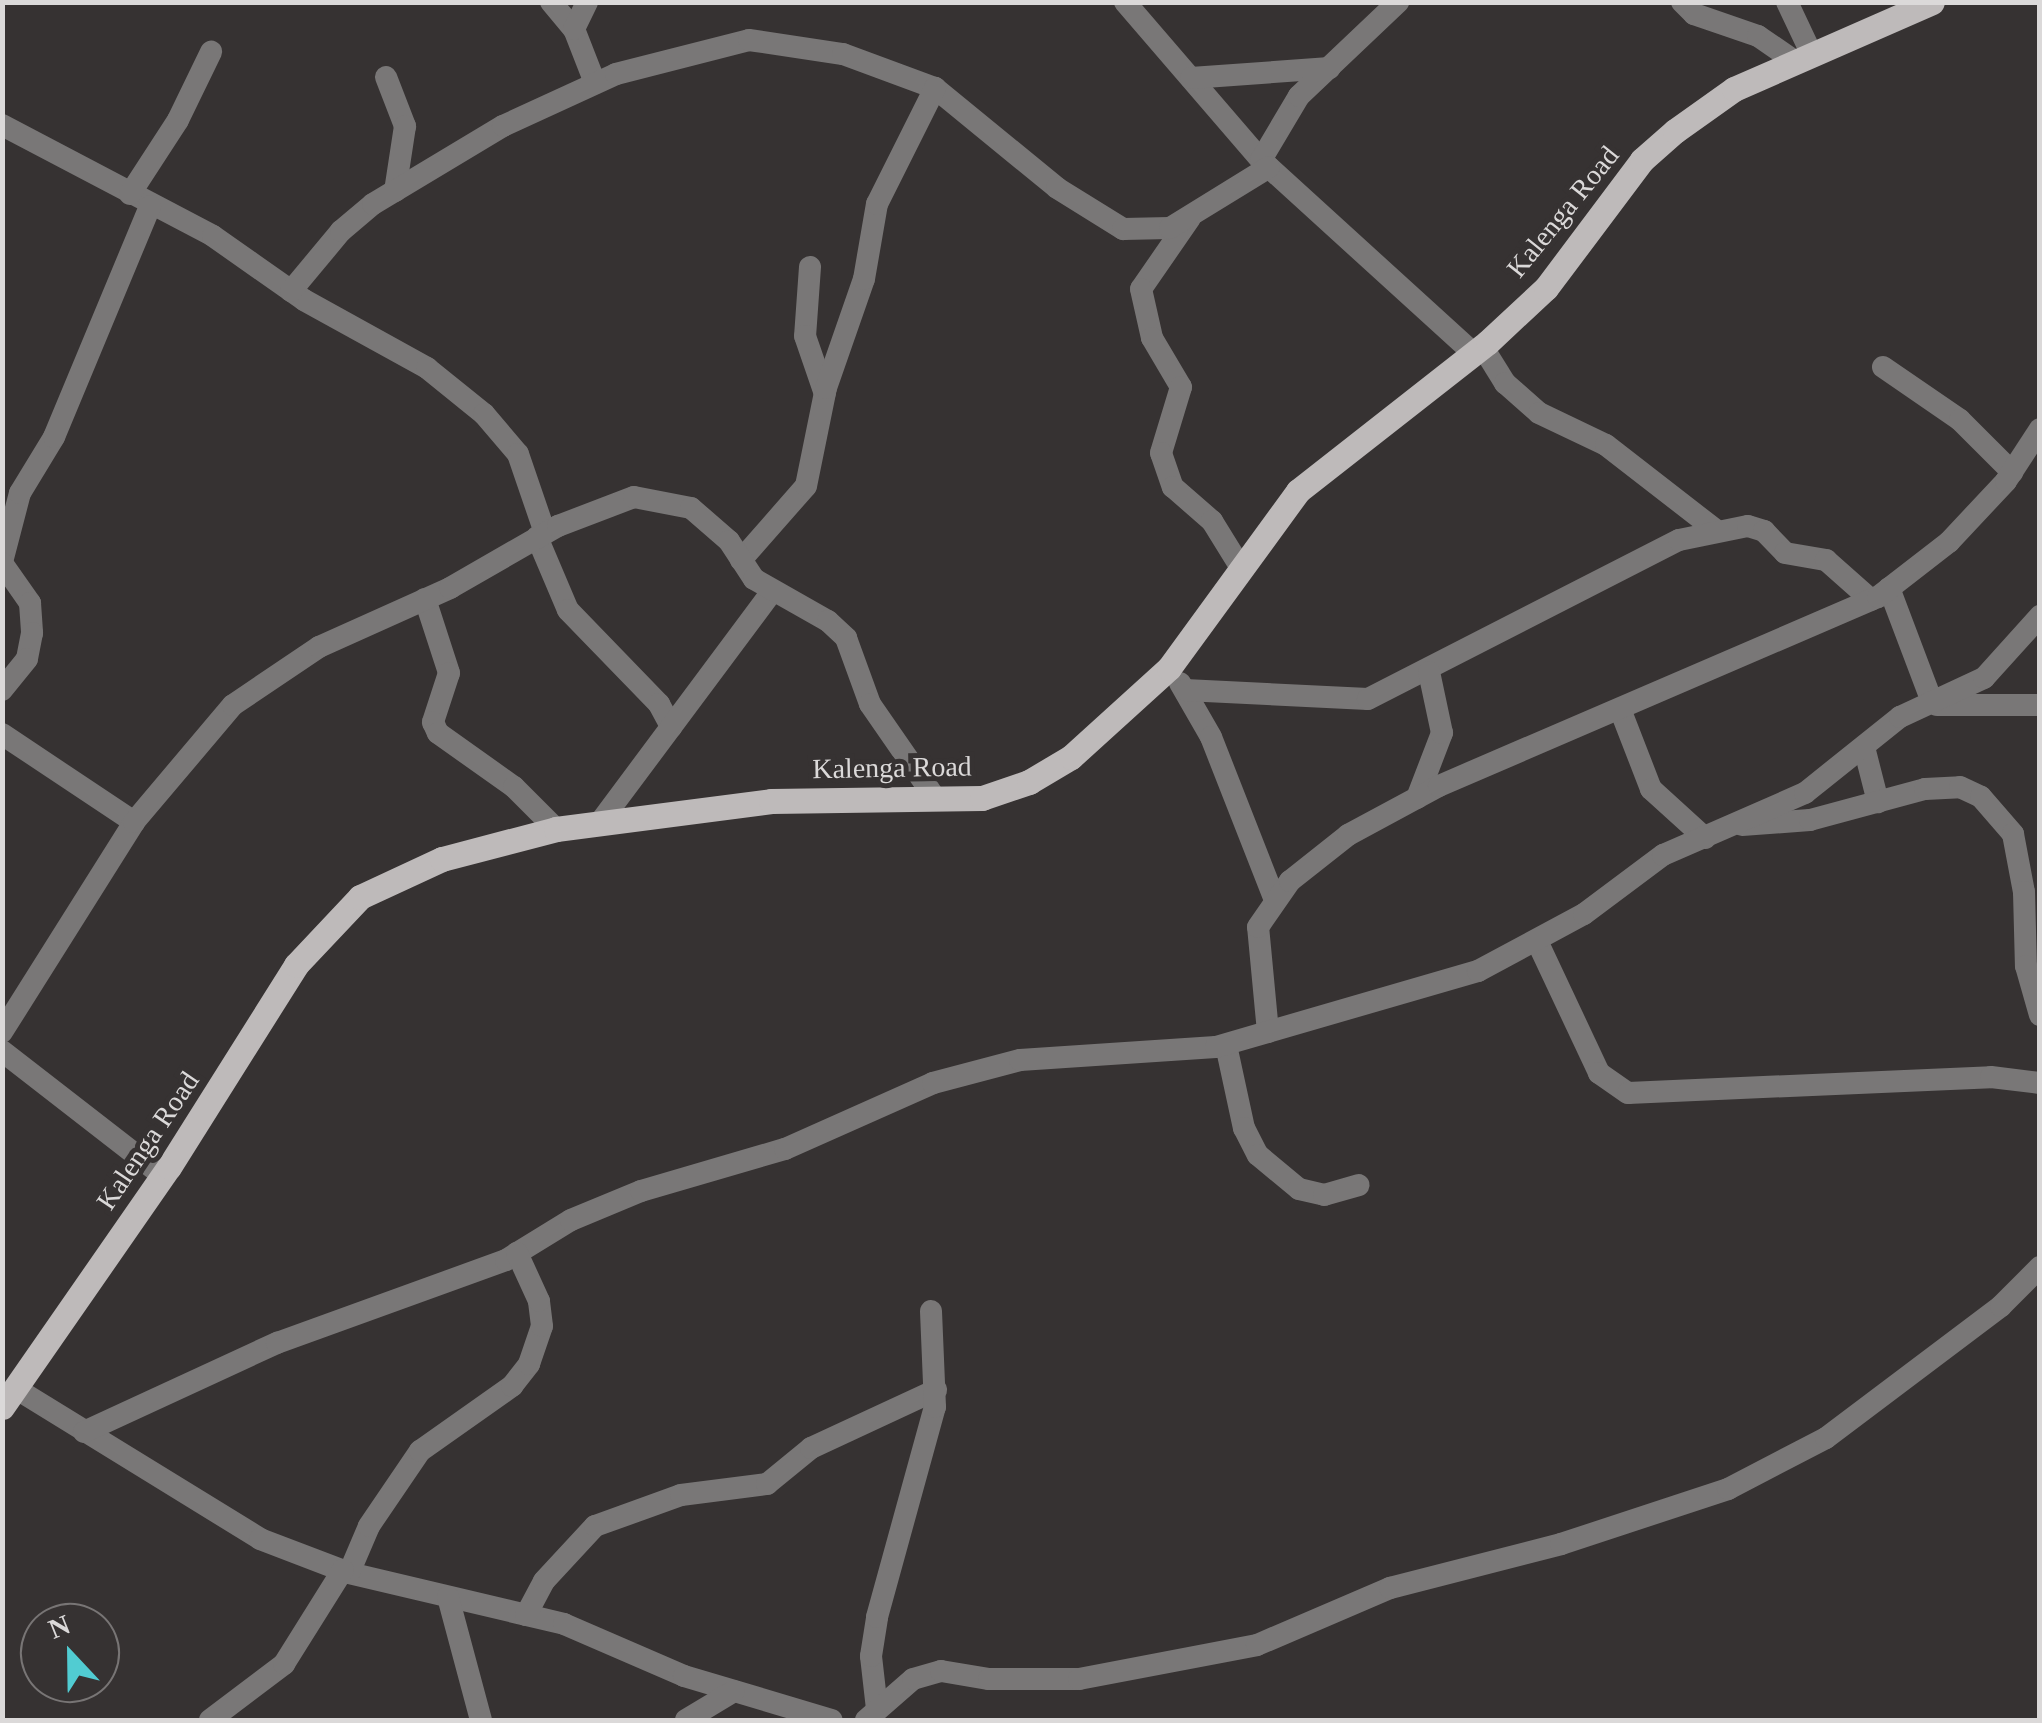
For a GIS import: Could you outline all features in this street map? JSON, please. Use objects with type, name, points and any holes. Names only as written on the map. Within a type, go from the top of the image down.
[{"type":"main road","name":"Kalenga Road","points":[[9,1398],[163,1176],[296,965],[360,897],[442,859],[601,821],[770,801],[982,798],[1028,782],[1071,756],[1169,668],[1298,491],[1478,350],[1546,288],[1642,160],[1675,130],[1734,90],[1932,2]]},
{"type":"street","points":[[551,2],[574,29],[595,83]]},
{"type":"street","points":[[574,29],[586,2]]},
{"type":"street","points":[[1126,2],[1265,163],[1478,350],[1531,406],[1606,445],[1717,530]]},
{"type":"street","points":[[1241,568],[1212,521],[1173,487],[1160,453],[1180,387],[1152,338],[1141,289],[1190,218],[1265,163],[1284,117],[1398,2]]},
{"type":"street","points":[[1682,2],[1694,14],[1758,36],[1804,58]]},
{"type":"street","points":[[1787,2],[1804,58]]},
{"type":"street","points":[[292,291],[340,231],[395,191],[503,126],[595,83],[749,40],[843,54],[935,88],[1096,217],[1141,233],[1190,218]]},
{"type":"street","points":[[2,690],[27,658],[32,633],[30,603],[2,563],[20,493],[54,437],[140,200],[211,52]]},
{"type":"street","points":[[1191,78],[1330,68]]},
{"type":"street","points":[[386,78],[405,126],[395,191]]},
{"type":"street","points":[[741,560],[806,486],[825,394],[864,279],[886,175],[935,88]]},
{"type":"street","points":[[2,125],[213,236],[292,291],[426,368],[484,414],[518,454],[568,610],[659,704],[671,727]]},
{"type":"street","points":[[810,267],[805,336],[825,394]]},
{"type":"street","points":[[1883,367],[1960,420],[2012,472]]},
{"type":"street","points":[[1268,1032],[1258,928],[1274,898],[1348,835],[1417,798],[1880,594],[1948,542],[2012,472],[2040,429]]},
{"type":"street","points":[[2,1032],[134,822],[197,741],[273,672],[426,599],[541,535],[634,496],[666,500],[709,520],[772,592],[828,621],[846,638],[870,704],[935,798]]},
{"type":"street","points":[[1184,690],[1368,699],[1429,672],[1650,554],[1717,530],[1759,528],[1785,553],[1826,560],[1880,594],[1928,701]]},
{"type":"street","points":[[601,821],[772,592]]},
{"type":"street","points":[[426,599],[449,673],[433,722],[438,733],[514,787],[556,829]]},
{"type":"street","points":[[84,1432],[277,1344],[517,1253],[588,1212],[785,1149],[933,1083],[1020,1060],[1226,1044],[1478,972],[1584,914],[1634,872],[1805,793],[1928,701],[1984,678],[2040,616]]},
{"type":"street","points":[[1169,668],[1211,738],[1274,898]]},
{"type":"street","points":[[1417,798],[1442,733],[1429,672]]},
{"type":"street","points":[[1928,701],[2040,705]]},
{"type":"street","points":[[1620,710],[1651,788],[1705,838]]},
{"type":"street","points":[[2,734],[134,822]]},
{"type":"street","points":[[1864,746],[1878,802]]},
{"type":"street","points":[[1739,824],[1771,828],[1960,787],[1981,797],[2013,834],[2024,892],[2026,966],[2040,1015]]},
{"type":"street","points":[[1537,941],[1599,1072],[1628,1093],[1991,1077],[2040,1083]]},
{"type":"street","points":[[1226,1044],[1244,1128],[1258,1154],[1299,1189],[1324,1195],[1359,1185]]},
{"type":"street","points":[[2,1051],[163,1176]]},
{"type":"street","points":[[210,1720],[284,1664],[420,1451],[512,1386],[530,1364],[542,1326],[539,1301],[517,1253]]},
{"type":"street","points":[[872,1715],[913,1679],[941,1671],[989,1679],[1079,1679],[1257,1646],[1390,1588],[1561,1544],[1728,1489],[1826,1438],[2001,1306],[2040,1267]]},
{"type":"street","points":[[872,1715],[870,1656],[877,1616],[936,1390],[931,1311]]},
{"type":"street","points":[[526,1615],[544,1581],[595,1526],[681,1496],[767,1484],[811,1448],[936,1390]]},
{"type":"street","points":[[9,1398],[84,1432],[260,1540],[346,1571],[526,1615],[734,1691],[832,1720]]},
{"type":"street","points":[[448,1597],[480,1720]]},
{"type":"street","points":[[686,1720],[734,1691]]}]
